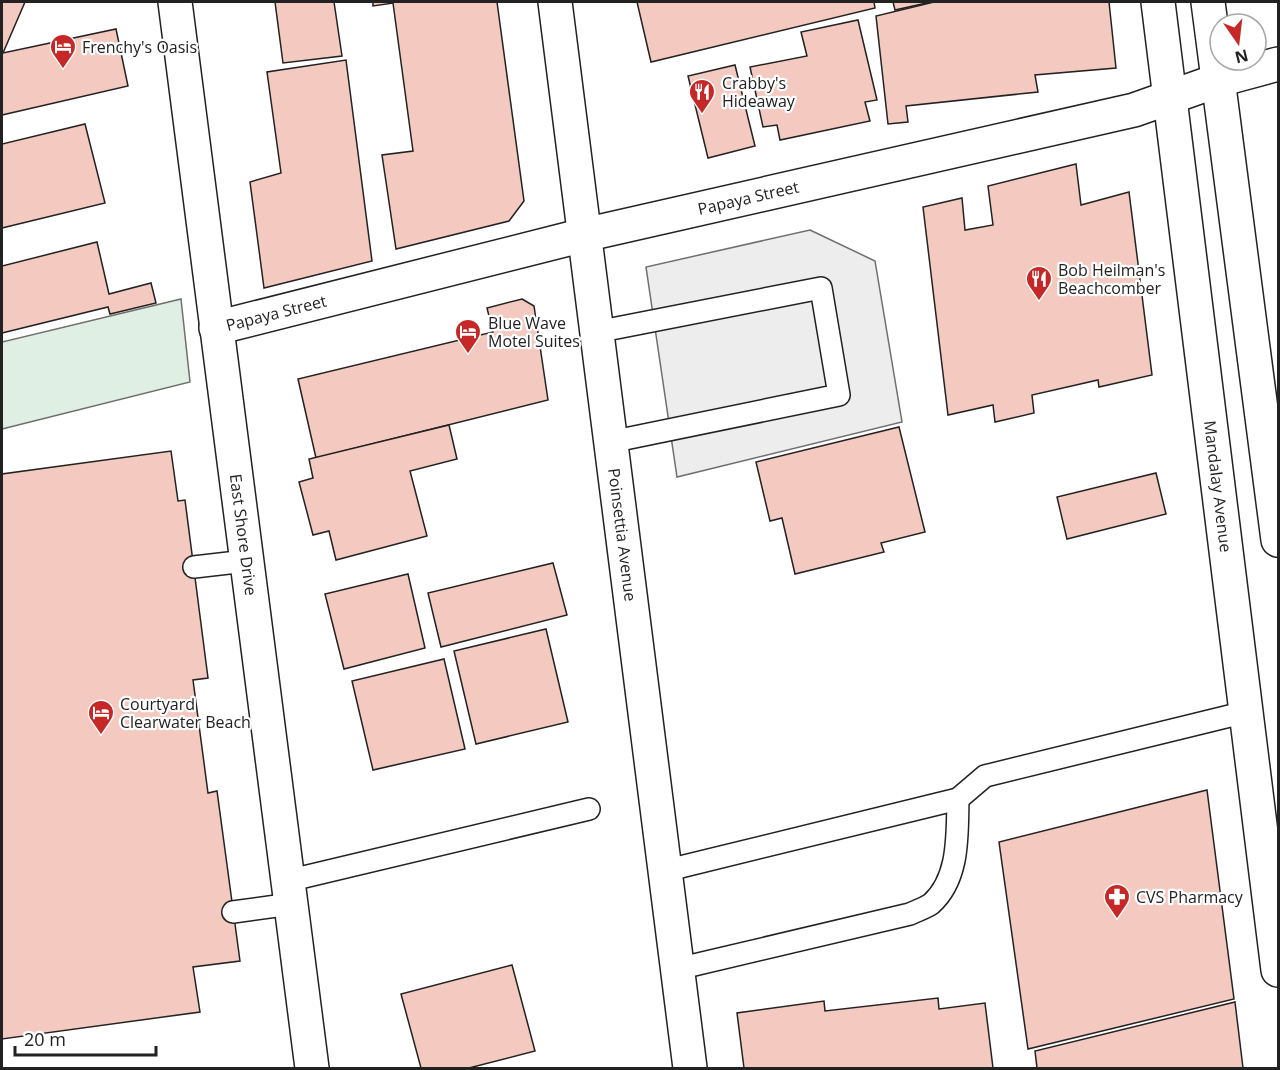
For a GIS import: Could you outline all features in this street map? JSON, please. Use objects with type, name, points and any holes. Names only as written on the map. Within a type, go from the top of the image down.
[{"type":"street","name":"East Shore Drive","points":[[175,2],[312,1068]]},
{"type":"street","name":"Poinsettia Avenue","points":[[555,2],[690,1068]]},
{"type":"street","name":"Mandalay Avenue","points":[[1158,2],[1246,712],[1272,871],[1278,970]]},
{"type":"street","points":[[1208,2],[1278,540]]},
{"type":"street","name":"Papaya Street","points":[[216,328],[584,235],[1134,110],[1219,80],[1278,64]]},
{"type":"lane","points":[[596,332],[821,288],[839,395],[610,442]]},
{"type":"lane","points":[[194,567],[246,561]]},
{"type":"lane","points":[[664,872],[958,799],[985,776],[1246,712]]},
{"type":"lane","points":[[677,969],[910,914],[930,904],[947,882],[957,851],[958,799]]},
{"type":"lane","points":[[233,912],[289,893],[589,809]]},
{"type":"green space","points":[[181,299],[190,382],[2,429],[2,342]]},
{"type":"shaded area","points":[[810,230],[875,261],[902,422],[677,477],[646,267]]},
{"type":"building","name":"Frenchy's Oasis","points":[[2,2],[25,2],[3,53],[116,29],[128,86],[2,115]]},
{"type":"building","points":[[275,2],[334,2],[342,56],[283,63]]},
{"type":"building","points":[[373,2],[497,2],[524,201],[509,221],[396,249],[382,155],[413,151],[393,3],[373,6]]},
{"type":"building","points":[[637,2],[874,2],[875,8],[651,62]]},
{"type":"building","points":[[893,2],[931,2],[895,10]]},
{"type":"building","points":[[934,2],[1109,2],[1116,68],[1035,75],[1038,92],[906,106],[908,122],[888,124],[876,16]]},
{"type":"building","points":[[858,20],[877,100],[865,102],[870,121],[780,140],[777,125],[763,127],[750,67],[807,56],[801,32]]},
{"type":"building","points":[[346,60],[372,261],[264,288],[250,182],[281,173],[267,72]]},
{"type":"building","points":[[735,65],[755,146],[708,158],[688,76]]},
{"type":"building","points":[[85,124],[105,203],[2,228],[2,144]]},
{"type":"building","name":"Bob Heilman's Beachcomber","points":[[1076,164],[1081,205],[1129,192],[1152,375],[1099,387],[1098,380],[1032,395],[1034,413],[995,422],[993,405],[948,415],[923,207],[962,198],[965,230],[993,225],[988,186]]},
{"type":"building","points":[[97,242],[109,294],[151,283],[156,303],[110,314],[108,307],[2,333],[2,266]]},
{"type":"building","name":"Blue Wave Motel Suites","points":[[522,299],[534,306],[548,400],[316,458],[298,379],[493,332],[487,308]]},
{"type":"building","points":[[449,425],[457,459],[410,471],[427,536],[336,560],[329,531],[313,535],[299,482],[313,478],[309,459]]},
{"type":"building","points":[[899,427],[925,532],[881,543],[884,552],[795,574],[782,518],[770,521],[756,462]]},
{"type":"building","name":"Courtyard Clearwater Beach","points":[[171,451],[178,501],[185,500],[208,678],[193,680],[208,793],[217,791],[240,961],[193,967],[200,1012],[2,1039],[2,474]]},
{"type":"building","points":[[1156,473],[1166,514],[1067,539],[1057,497]]},
{"type":"building","points":[[553,563],[567,615],[441,647],[428,593]]},
{"type":"building","points":[[408,574],[425,648],[344,669],[325,594]]},
{"type":"building","points":[[546,629],[568,722],[476,744],[454,651]]},
{"type":"building","points":[[444,659],[465,749],[373,770],[352,681]]},
{"type":"building","name":"CVS Pharmacy","points":[[1207,790],[1234,999],[1028,1049],[999,842]]},
{"type":"building","points":[[512,965],[535,1051],[469,1068],[421,1068],[401,994]]},
{"type":"building","points":[[938,998],[939,1009],[985,1003],[993,1068],[744,1068],[737,1013],[824,1001],[825,1011]]},
{"type":"building","points":[[1235,1002],[1243,1068],[1037,1068],[1035,1051]]},
{"type":"place","name":"Frenchy's Oasis","points":[[63,70]]},
{"type":"place","name":"Crabby's Hideaway","points":[[702,115]]},
{"type":"place","name":"Bob Heilman's Beachcomber","points":[[1039,302]]},
{"type":"place","name":"Blue Wave Motel Suites","points":[[468,355]]},
{"type":"place","name":"Courtyard Clearwater Beach","points":[[101,736]]},
{"type":"place","name":"CVS Pharmacy","points":[[1117,920]]}]
